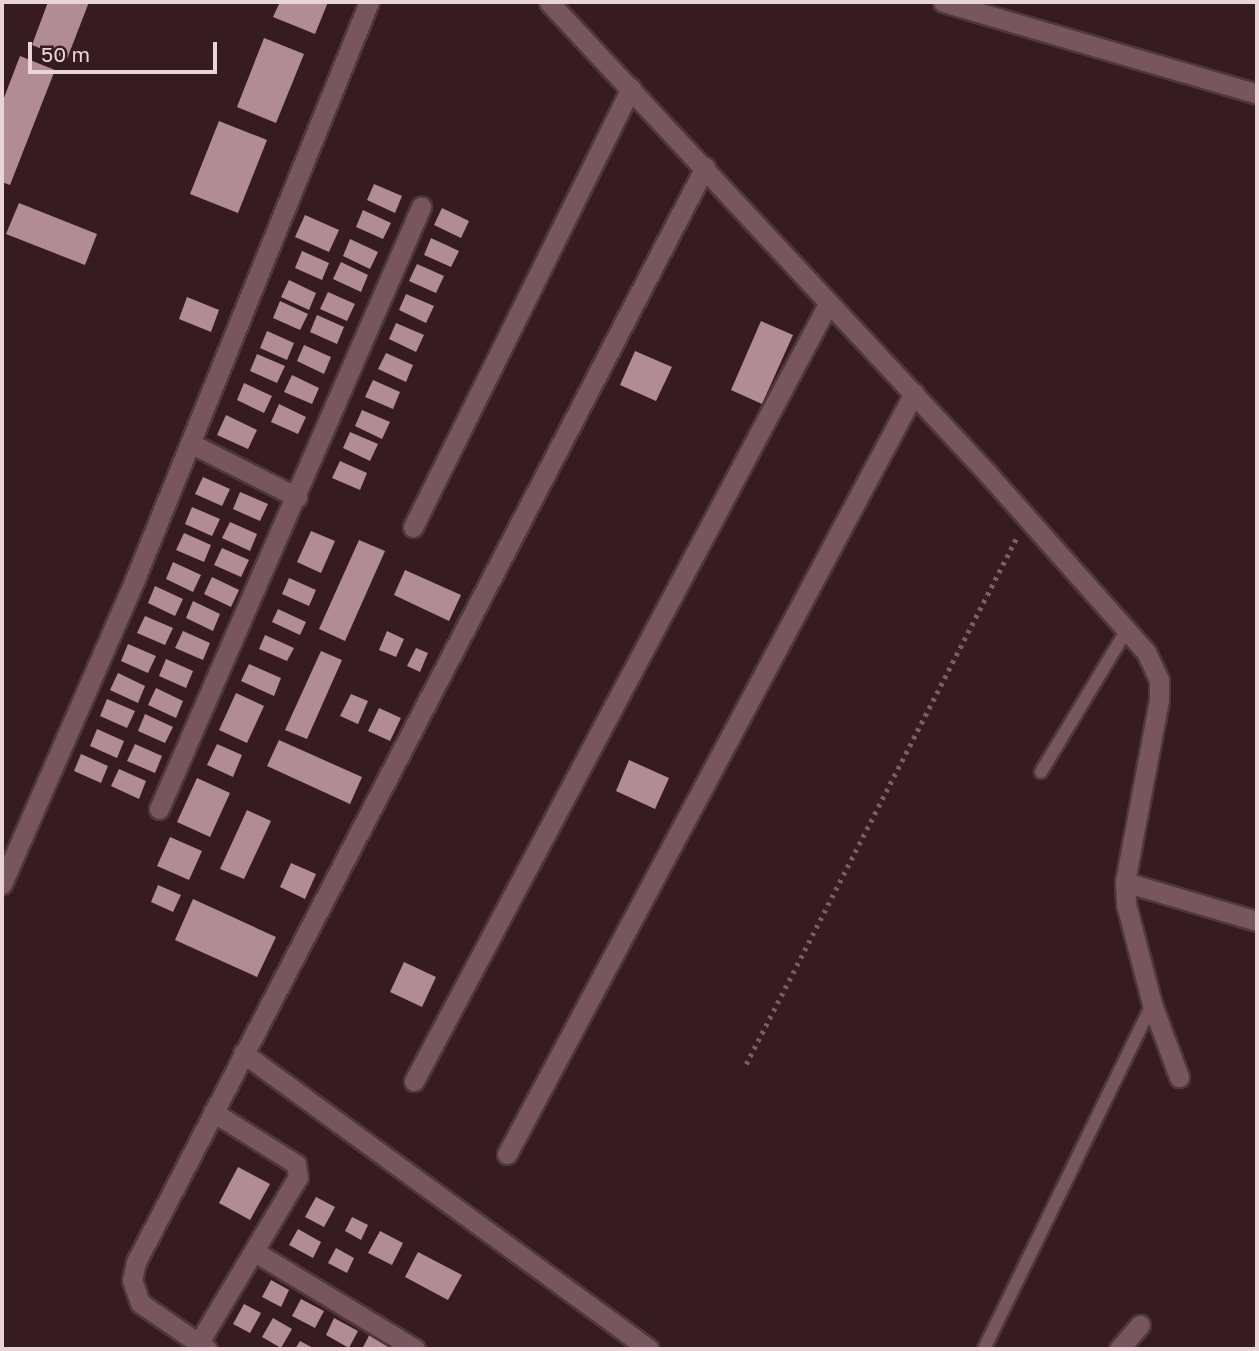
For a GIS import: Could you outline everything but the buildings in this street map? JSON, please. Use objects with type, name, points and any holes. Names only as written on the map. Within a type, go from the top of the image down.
[{"type":"street","points":[[2,884],[190,443],[369,2]]},
{"type":"street","points":[[549,2],[1027,517],[1153,666],[1158,700],[1125,882],[1130,928],[1152,1004],[1179,1077]]},
{"type":"street","points":[[943,2],[1257,94]]},
{"type":"street","points":[[413,527],[631,88]]},
{"type":"street","points":[[213,1112],[299,1169],[202,1347],[149,1314],[134,1294],[132,1280],[136,1262],[213,1112],[243,1054],[705,167]]},
{"type":"street","points":[[159,808],[297,497],[421,207]]},
{"type":"street","points":[[414,1081],[828,303]]},
{"type":"street","points":[[507,1154],[914,393]]},
{"type":"street","points":[[190,443],[297,497]]},
{"type":"street","points":[[1125,882],[1257,921]]},
{"type":"street","points":[[243,1054],[649,1349]]},
{"type":"street","points":[[255,1252],[415,1349]]},
{"type":"street","points":[[1119,1349],[1140,1325]]},
{"type":"lane","points":[[1041,772],[1126,631]]},
{"type":"lane","points":[[984,1349],[1152,1004]]},
{"type":"path","points":[[746,1065],[1027,517]]}]
